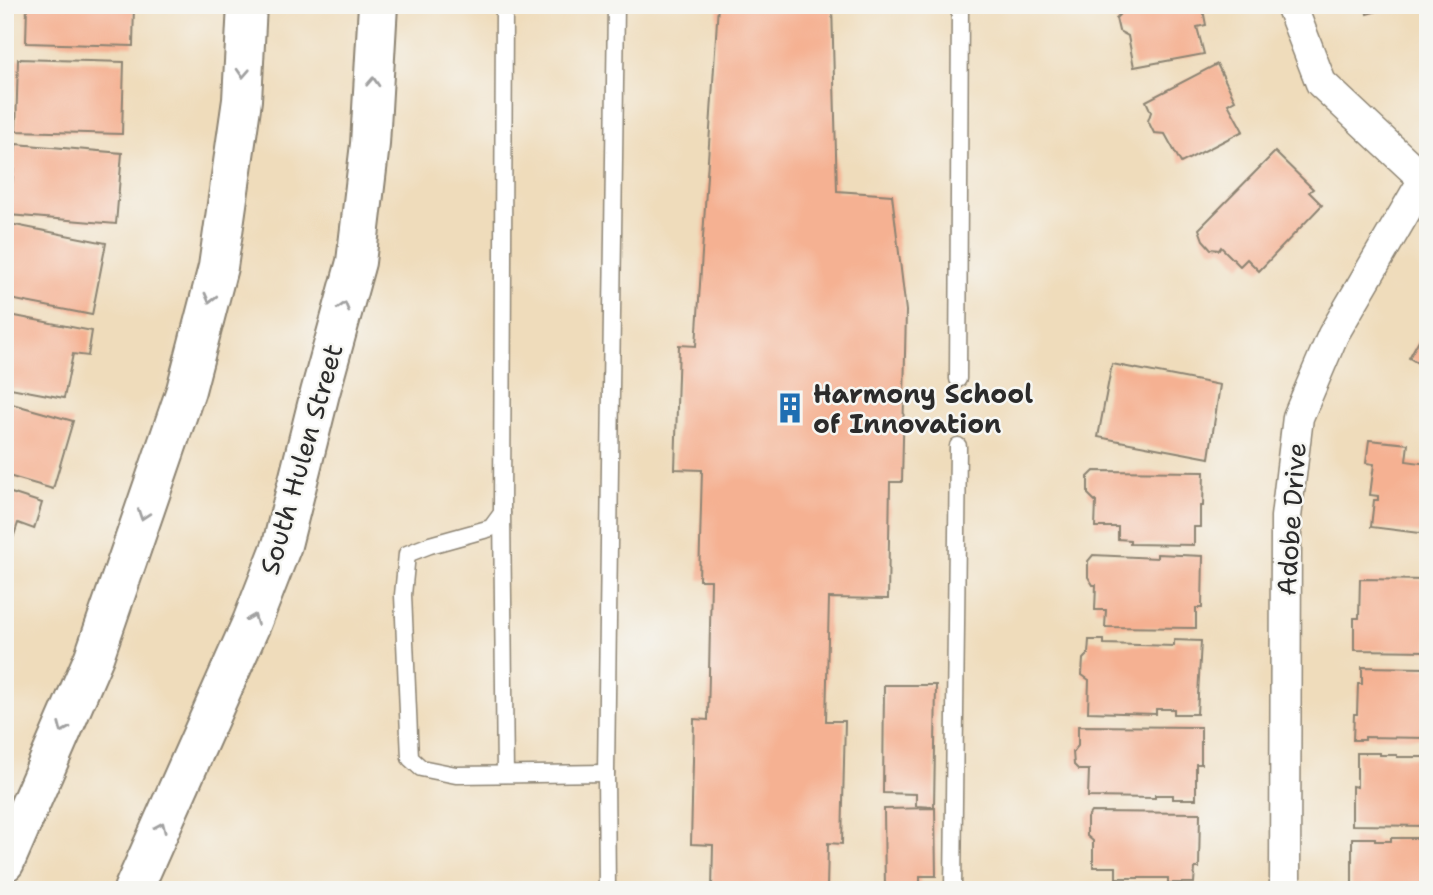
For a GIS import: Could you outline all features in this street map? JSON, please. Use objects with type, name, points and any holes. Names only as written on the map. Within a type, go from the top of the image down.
[{"type":"main road","points":[[5,862],[94,657],[186,390],[218,267],[242,100],[247,5]]},
{"type":"main road","name":"South Hulen Street","points":[[134,890],[252,622],[282,545],[356,262],[370,144],[378,5]]},
{"type":"street","points":[[1290,5],[1321,83],[1425,182]]},
{"type":"street","name":"Adobe Drive","points":[[1285,890],[1286,517],[1298,417],[1333,335],[1425,182]]},
{"type":"lane","points":[[504,5],[502,513],[505,774]]},
{"type":"lane","points":[[607,890],[606,773],[616,5]]},
{"type":"lane","points":[[958,379],[960,5]]},
{"type":"lane","points":[[954,890],[958,446]]},
{"type":"lane","points":[[502,513],[491,528],[407,554],[403,594],[410,758],[421,768],[444,773],[606,773]]},
{"type":"building","points":[[27,5],[134,5],[133,46],[26,43]]},
{"type":"building","name":"Harmony School of Innovation","points":[[718,5],[832,5],[837,191],[892,195],[906,311],[902,482],[890,482],[888,599],[829,598],[826,721],[845,721],[842,844],[828,843],[827,890],[712,890],[713,845],[691,844],[694,719],[708,720],[711,580],[699,580],[702,470],[675,469],[679,345],[696,346]]},
{"type":"building","points":[[1123,5],[1202,5],[1206,25],[1197,27],[1204,54],[1134,67],[1128,36],[1119,31],[1116,18],[1124,10]]},
{"type":"building","points":[[1365,5],[1395,5],[1395,6],[1367,14]]},
{"type":"building","points":[[18,59],[124,62],[122,134],[16,131]]},
{"type":"building","points":[[1217,64],[1235,100],[1228,104],[1243,131],[1181,163],[1165,134],[1154,133],[1148,121],[1151,112],[1146,101]]},
{"type":"building","points":[[16,144],[122,153],[116,224],[9,215]]},
{"type":"building","points":[[1275,152],[1313,189],[1309,192],[1322,205],[1259,271],[1247,259],[1240,266],[1221,247],[1219,250],[1211,249],[1203,240],[1199,229]]},
{"type":"building","points":[[5,223],[106,243],[92,315],[5,298]]},
{"type":"building","points":[[5,314],[92,331],[88,356],[73,354],[64,398],[5,387]]},
{"type":"building","points":[[1428,324],[1428,369],[1409,358]]},
{"type":"building","points":[[1112,364],[1220,385],[1209,458],[1098,437]]},
{"type":"building","points":[[5,402],[73,421],[53,489],[5,475]]},
{"type":"building","points":[[1369,440],[1408,444],[1406,461],[1428,464],[1428,534],[1371,527],[1374,500],[1378,500],[1378,496],[1370,495],[1374,464],[1366,463]]},
{"type":"building","points":[[1094,471],[1204,472],[1203,506],[1200,506],[1200,527],[1194,527],[1194,545],[1130,544],[1130,540],[1118,539],[1118,527],[1095,527],[1096,502],[1088,494],[1088,477]]},
{"type":"building","points":[[5,491],[42,503],[34,529],[18,523],[6,560]]},
{"type":"building","points":[[1157,554],[1203,556],[1202,608],[1196,608],[1196,628],[1105,627],[1106,610],[1095,610],[1096,585],[1093,585],[1088,577],[1088,561],[1093,555],[1157,558]]},
{"type":"building","points":[[1360,579],[1428,580],[1428,651],[1354,650],[1354,618],[1359,618]]},
{"type":"building","points":[[1089,640],[1104,640],[1104,644],[1174,646],[1174,640],[1201,641],[1197,714],[1174,714],[1174,709],[1156,709],[1156,714],[1088,712],[1089,680],[1082,675],[1083,659],[1088,654]]},
{"type":"building","points":[[1362,667],[1428,668],[1428,738],[1365,737],[1365,740],[1353,740],[1354,714],[1357,714],[1358,684],[1362,684]]},
{"type":"building","points":[[884,685],[936,685],[934,807],[916,806],[916,794],[883,793]]},
{"type":"building","points":[[1078,726],[1201,727],[1201,764],[1196,764],[1196,799],[1173,799],[1173,795],[1155,795],[1155,798],[1088,797],[1089,770],[1079,770],[1074,765],[1073,752],[1078,746]]},
{"type":"building","points":[[1357,753],[1428,757],[1428,826],[1352,825],[1352,786],[1357,787]]},
{"type":"building","points":[[935,808],[936,876],[920,876],[920,890],[885,890],[884,809]]},
{"type":"building","points":[[1091,812],[1200,813],[1199,868],[1195,868],[1194,883],[1168,883],[1168,878],[1116,878],[1116,867],[1093,867],[1093,841],[1087,836],[1087,818]]},
{"type":"building","points":[[1352,838],[1391,841],[1391,838],[1418,838],[1418,843],[1428,843],[1428,890],[1352,890]]},
{"type":"place","name":"Harmony School of Innovation","points":[[790,408]]}]
